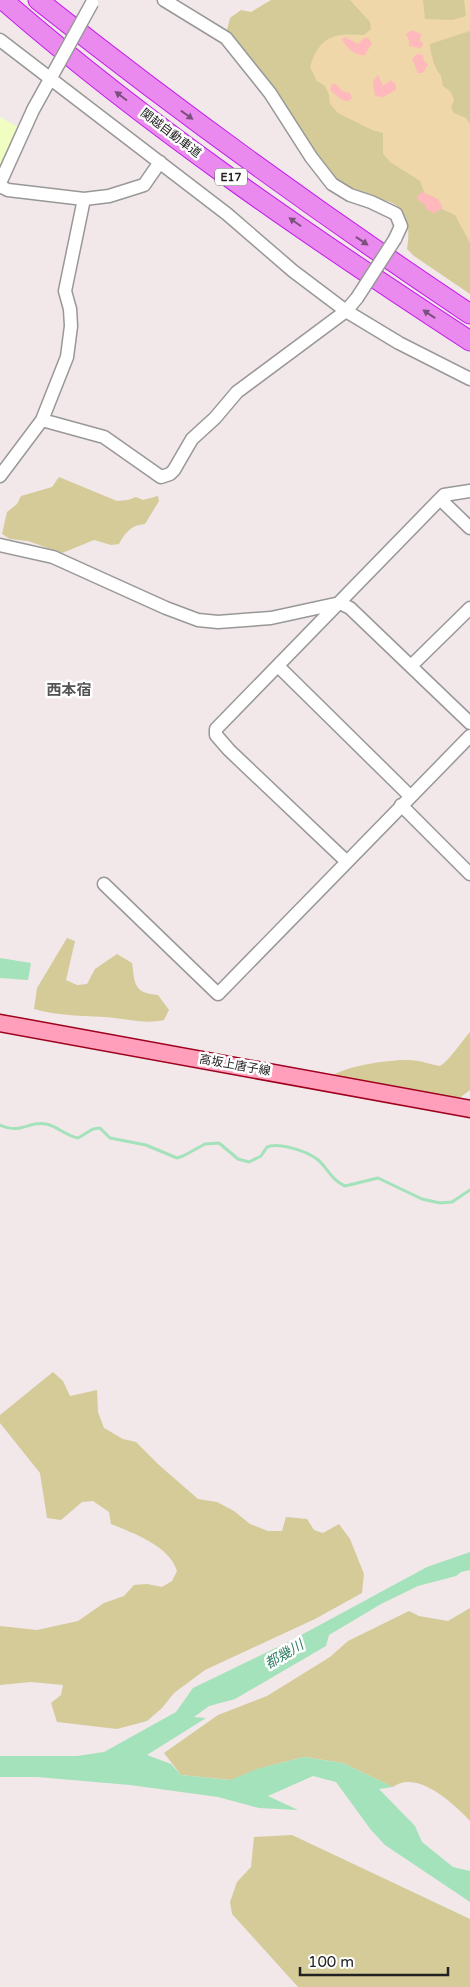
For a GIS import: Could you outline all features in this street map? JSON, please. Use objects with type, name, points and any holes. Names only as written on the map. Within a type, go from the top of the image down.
[{"type":"highway","name":"関越自動車道","points":[[2,0],[98,78],[201,156],[339,253],[470,341]]},
{"type":"highway","name":"関越自動車道","points":[[38,0],[142,82],[264,172],[470,314]]},
{"type":"main road","name":"高坂上唐子線","points":[[0,1023],[470,1109]]},
{"type":"street","points":[[42,420],[104,437],[161,477],[165,477],[174,470],[192,439],[215,418],[236,392],[346,312],[395,239],[401,226],[396,214],[372,202],[350,195],[332,184],[311,157],[270,93],[226,38],[164,0]]},
{"type":"street","points":[[93,2],[33,110],[0,185],[8,190],[84,199],[109,196],[144,185],[160,162]]},
{"type":"street","points":[[0,40],[160,162],[346,312],[399,343],[470,379]]},
{"type":"street","points":[[0,476],[42,420],[67,357],[71,326],[70,310],[65,291],[84,199]]},
{"type":"street","points":[[346,861],[216,735],[216,729],[444,495],[470,490]]},
{"type":"street","points":[[440,499],[470,528]]},
{"type":"street","points":[[0,545],[53,557],[166,608],[198,620],[218,622],[271,618],[340,603],[350,608],[470,723]]},
{"type":"street","points":[[410,666],[470,608]]},
{"type":"street","points":[[278,666],[405,801],[470,874]]},
{"type":"street","points":[[104,884],[218,994],[291,922],[346,861],[470,736]]},
{"type":"shaded area","points":[[271,0],[350,0],[370,22],[371,29],[364,35],[336,36],[324,42],[318,48],[310,67],[317,81],[325,86],[330,104],[338,113],[372,130],[383,133],[383,154],[390,162],[420,181],[426,197],[435,206],[455,215],[470,243],[470,294],[414,256],[407,249],[407,220],[395,204],[369,197],[331,176],[234,41],[227,30],[230,18],[241,10],[251,12]]},
{"type":"shaded area","points":[[279,0],[470,0],[470,261],[331,133]]},
{"type":"shaded area","points":[[423,0],[464,0],[466,16],[452,20],[425,19]]},
{"type":"shaded area","points":[[470,31],[470,124],[466,118],[454,113],[451,108],[454,99],[450,91],[443,86],[441,75],[433,61],[430,44]]},
{"type":"shaded area","points":[[0,117],[18,127],[0,167]]},
{"type":"shaded area","points":[[59,477],[117,501],[136,497],[143,500],[158,496],[159,501],[145,524],[129,530],[119,544],[111,545],[94,540],[62,553],[28,541],[10,539],[2,534],[7,512],[17,504],[21,496],[52,487]]},
{"type":"shaded area","points":[[67,938],[75,941],[66,980],[77,985],[87,984],[95,969],[117,954],[132,963],[137,986],[144,992],[158,995],[169,1010],[164,1020],[151,1022],[64,1015],[34,1009],[37,988]]},
{"type":"shaded area","points":[[470,1032],[470,1090],[458,1099],[333,1076],[338,1072],[357,1066],[402,1060],[420,1061],[440,1066],[452,1055]]},
{"type":"shaded area","points":[[53,1372],[63,1381],[70,1396],[97,1390],[98,1412],[104,1428],[123,1439],[136,1442],[198,1499],[217,1502],[234,1511],[250,1524],[268,1531],[282,1531],[286,1517],[307,1519],[314,1530],[323,1533],[339,1524],[350,1539],[364,1574],[362,1593],[315,1619],[205,1670],[174,1693],[162,1708],[147,1721],[117,1729],[57,1722],[51,1703],[61,1695],[63,1685],[31,1682],[0,1685],[0,1626],[37,1630],[78,1621],[104,1603],[124,1596],[134,1585],[147,1584],[162,1587],[172,1581],[177,1571],[167,1554],[140,1536],[111,1524],[109,1512],[93,1501],[82,1502],[61,1520],[47,1518],[40,1473],[0,1423],[0,1415]]},
{"type":"shaded area","points":[[470,1608],[470,1821],[445,1798],[423,1785],[412,1782],[402,1783],[393,1787],[343,1763],[304,1757],[265,1767],[231,1780],[181,1775],[164,1753],[218,1715],[267,1696],[330,1657],[348,1641],[409,1611],[419,1616],[448,1621]]},
{"type":"shaded area","points":[[292,1835],[470,1919],[470,1987],[298,1987],[232,1914],[230,1902],[237,1882],[251,1867],[254,1837]]},
{"type":"sand","points":[[412,30],[421,34],[420,40],[423,44],[421,48],[409,46],[406,34]]},
{"type":"sand","points":[[345,37],[358,44],[364,38],[368,38],[372,43],[365,55],[362,55],[352,51],[346,45],[342,39]]},
{"type":"sand","points":[[417,54],[423,55],[424,61],[428,64],[423,73],[418,73],[412,59]]},
{"type":"sand","points":[[378,75],[383,86],[391,80],[396,85],[396,90],[383,97],[375,96],[373,81]]},
{"type":"sand","points":[[332,84],[336,84],[342,91],[350,93],[352,98],[348,101],[342,100],[330,90]]},
{"type":"sand","points":[[423,192],[438,199],[443,208],[434,213],[427,210],[425,205],[417,199],[418,195]]},
{"type":"water","points":[[0,958],[31,963],[28,980],[0,978]]},
{"type":"water","name":"都幾川","points":[[470,1552],[470,1570],[461,1572],[456,1576],[418,1586],[381,1604],[329,1635],[326,1646],[235,1699],[209,1706],[194,1717],[206,1718],[147,1755],[171,1764],[181,1775],[230,1780],[257,1769],[304,1757],[343,1763],[393,1787],[379,1789],[415,1826],[422,1842],[453,1867],[470,1871],[470,1902],[385,1845],[371,1830],[336,1782],[313,1776],[268,1796],[298,1810],[259,1808],[218,1797],[130,1785],[37,1777],[0,1777],[0,1756],[77,1756],[104,1752],[176,1712],[193,1688],[292,1640],[427,1567]]},
{"type":"waterway","points":[[0,1125],[8,1128],[20,1128],[40,1123],[78,1138],[93,1129],[100,1128],[110,1138],[146,1145],[177,1158],[205,1144],[219,1143],[238,1159],[249,1162],[261,1156],[267,1147],[285,1146],[300,1150],[317,1159],[336,1181],[345,1186],[378,1178],[422,1199],[440,1203],[452,1202],[470,1190]]},
{"type":"district","name":"西本宿","points":[[69,690]]}]
